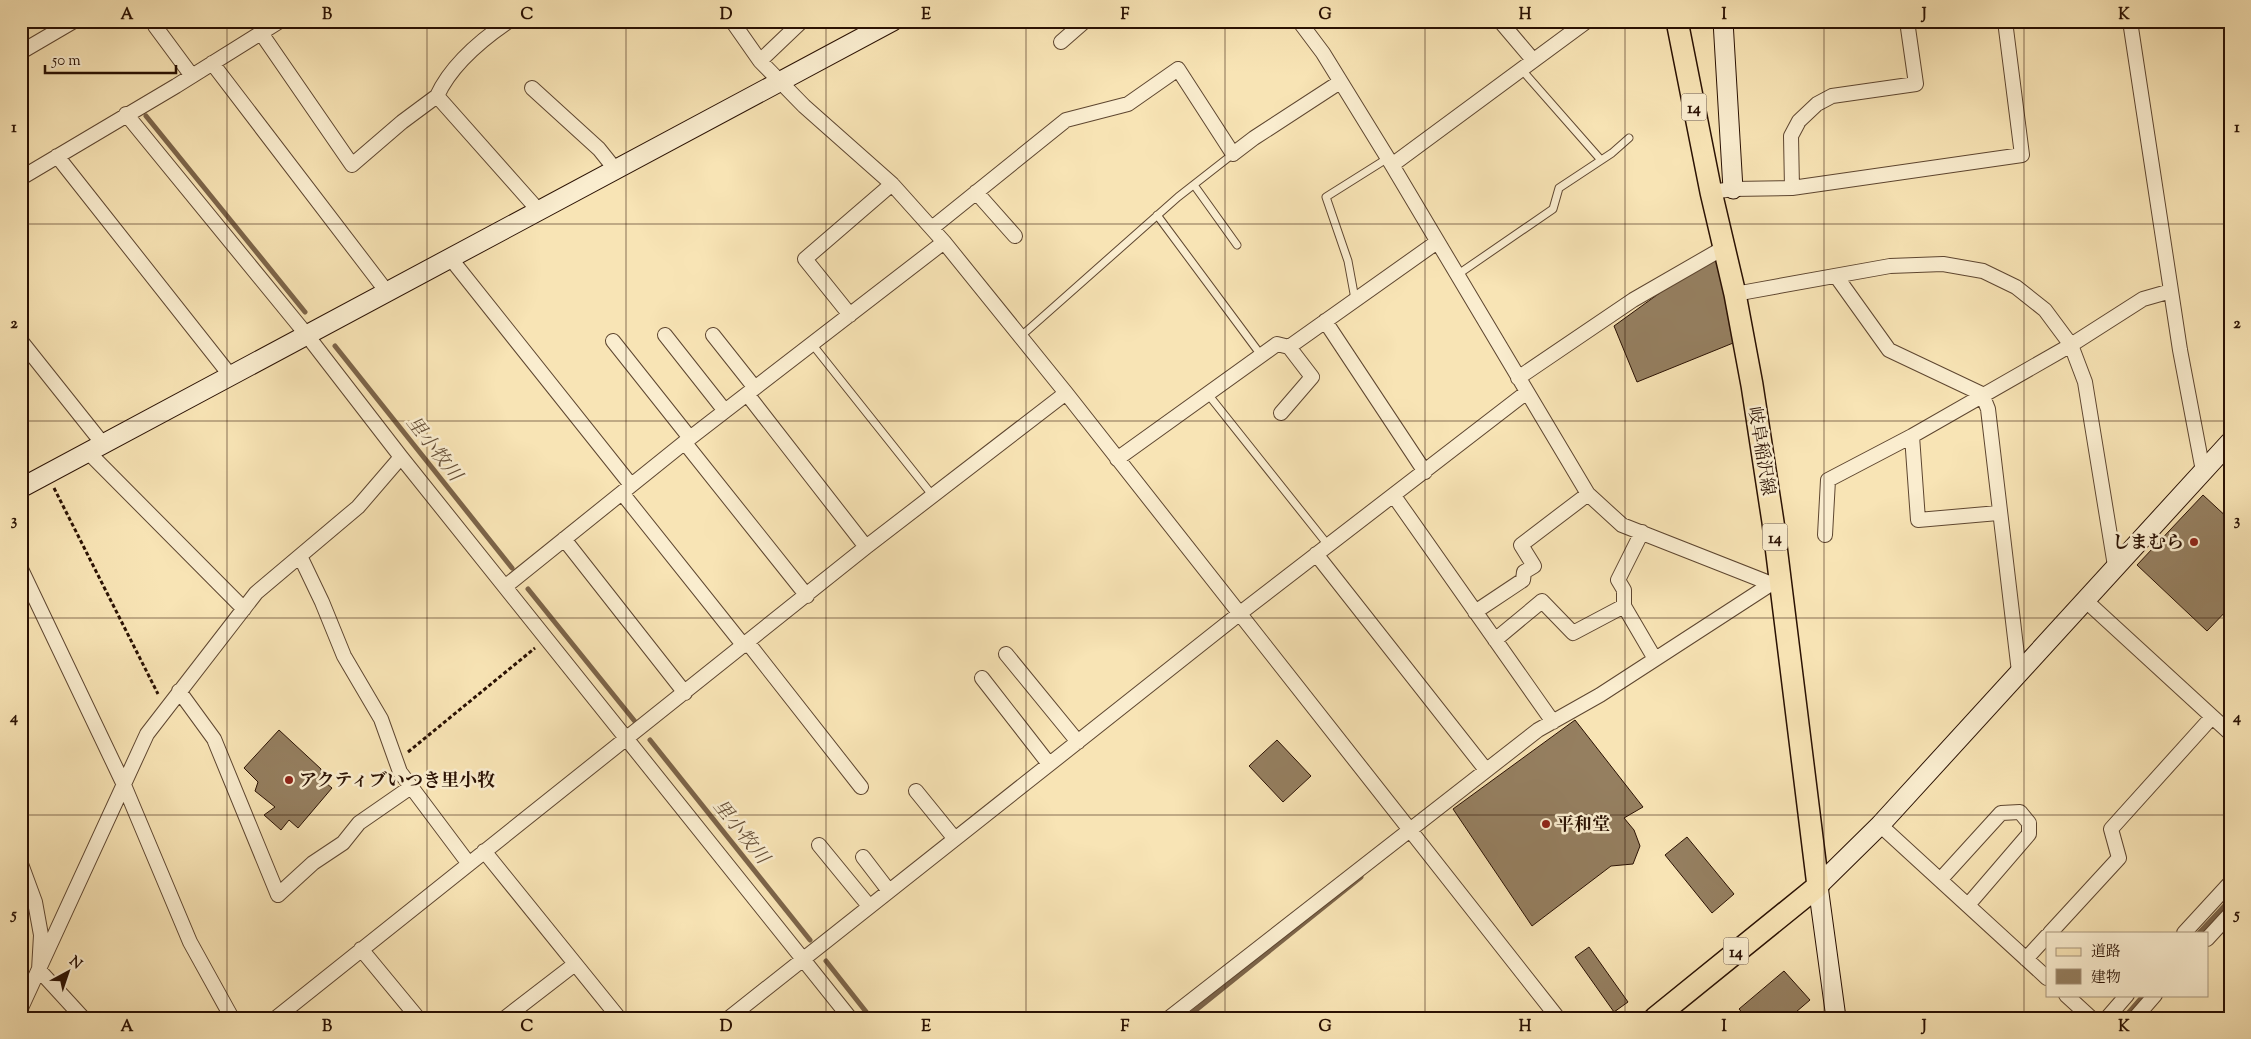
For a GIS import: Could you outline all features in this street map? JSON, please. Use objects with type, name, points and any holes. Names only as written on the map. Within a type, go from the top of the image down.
[{"type":"main road","name":"岐阜稲沢線","points":[[1677,21],[1711,192],[1735,294],[1754,395],[1776,586],[1818,886]]},
{"type":"main road","name":"14","points":[[1655,1018],[1818,886]]},
{"type":"street","points":[[21,52],[74,21]]},
{"type":"street","points":[[22,177],[192,76],[280,21]]},
{"type":"street","points":[[261,33],[352,165],[402,122],[437,96],[445,79],[462,60],[493,32],[509,21]]},
{"type":"street","points":[[732,21],[760,61],[804,106],[892,184],[944,242],[1066,393],[1558,1018]]},
{"type":"street","points":[[760,61],[802,21]]},
{"type":"street","points":[[21,488],[893,21]]},
{"type":"street","points":[[1061,42],[1085,21]]},
{"type":"street","points":[[1299,21],[1323,54],[1390,162],[1588,494],[1622,524],[1776,586]]},
{"type":"street","points":[[1500,21],[1533,60]]},
{"type":"street","points":[[1390,162],[1587,21]]},
{"type":"street","points":[[1723,21],[1733,189]]},
{"type":"street","points":[[1792,188],[1791,136],[1799,121],[1817,104],[1832,96],[1916,84],[1907,21]]},
{"type":"street","points":[[1711,192],[1733,189],[1792,188],[2022,155],[2005,21]]},
{"type":"street","points":[[2130,21],[2171,291],[2203,471]]},
{"type":"street","points":[[156,23],[192,76]]},
{"type":"street","points":[[212,63],[387,292]]},
{"type":"street","points":[[932,228],[1066,120],[1128,104],[1178,69],[1233,154],[1254,138],[1340,82]]},
{"type":"street","points":[[532,88],[599,150],[615,170]]},
{"type":"street","points":[[437,96],[540,211]]},
{"type":"street","points":[[126,114],[306,334],[401,457],[850,1018]]},
{"type":"street","points":[[58,156],[230,375]]},
{"type":"street","points":[[850,315],[805,259],[892,184]]},
{"type":"street","points":[[976,192],[1015,236]]},
{"type":"street","points":[[506,586],[688,440],[944,242]]},
{"type":"street","points":[[1289,347],[1437,242]]},
{"type":"street","points":[[1518,378],[1633,300],[1725,247]]},
{"type":"street","points":[[451,259],[746,645],[862,787]]},
{"type":"street","points":[[1735,294],[1890,266],[1943,264],[1983,271],[2016,287],[2045,310],[2071,345],[2085,382],[2115,566]]},
{"type":"street","points":[[1836,276],[1889,350],[1982,394],[1988,409],[1998,513],[2019,672]]},
{"type":"street","points":[[1825,536],[1828,480],[1912,436],[1982,394],[2071,345],[2144,299],[2171,291]]},
{"type":"street","points":[[1325,321],[1425,472]]},
{"type":"street","points":[[665,335],[725,411]]},
{"type":"street","points":[[712,335],[866,548]]},
{"type":"street","points":[[613,341],[807,596]]},
{"type":"street","points":[[21,342],[95,448],[244,609]]},
{"type":"street","points":[[1117,459],[1277,344],[1289,347],[1312,377],[1281,413]]},
{"type":"street","points":[[729,1018],[1239,614],[1527,392]]},
{"type":"street","points":[[276,1018],[866,548],[1066,393]]},
{"type":"street","points":[[1912,436],[1918,520],[1998,513]]},
{"type":"street","name":"14","points":[[1818,886],[1880,825],[2230,442]]},
{"type":"street","points":[[21,1008],[147,734],[165,708],[256,593],[358,507],[401,457]]},
{"type":"street","points":[[1475,612],[1523,580],[1524,572],[1534,566],[1521,545],[1588,494]]},
{"type":"street","points":[[1394,496],[1553,722]]},
{"type":"street","points":[[1642,532],[1618,580],[1624,590],[1624,606],[1655,659]]},
{"type":"street","points":[[564,538],[685,692]]},
{"type":"street","points":[[1316,554],[1486,770]]},
{"type":"street","points":[[300,556],[322,602],[344,656],[381,719],[400,772],[469,864]]},
{"type":"street","points":[[21,569],[124,786],[190,942],[232,1018]]},
{"type":"street","points":[[1169,1018],[1538,730],[1600,695],[1655,659],[1776,586]]},
{"type":"street","points":[[2085,600],[2230,733]]},
{"type":"street","points":[[1495,640],[1542,601],[1573,633],[1624,606]]},
{"type":"street","points":[[1006,654],[1078,742]]},
{"type":"street","points":[[982,678],[1050,764]]},
{"type":"street","points":[[179,691],[214,739],[278,895],[313,863],[343,843],[359,823],[411,787]]},
{"type":"street","points":[[2051,932],[2119,858],[2111,829],[2212,717]]},
{"type":"street","points":[[916,791],[955,839]]},
{"type":"street","points":[[1940,880],[2001,813],[2020,812],[2029,823],[2029,834],[1968,905]]},
{"type":"street","points":[[1880,825],[2046,977]]},
{"type":"street","points":[[819,845],[869,906]]},
{"type":"street","points":[[484,851],[619,1018]]},
{"type":"street","points":[[863,857],[889,891]]},
{"type":"street","points":[[21,864],[34,902],[41,935],[39,970],[83,1018]]},
{"type":"street","points":[[2185,932],[2230,883]]},
{"type":"street","points":[[1818,886],[1836,1018]]},
{"type":"street","points":[[2208,938],[2230,914]]},
{"type":"street","points":[[2026,959],[2046,937]]},
{"type":"street","points":[[362,950],[418,1018]]},
{"type":"street","points":[[505,1018],[575,964]]},
{"type":"street","points":[[2067,996],[2091,1018]]},
{"type":"street","points":[[2107,1018],[2126,996]]},
{"type":"street","points":[[2135,1018],[2155,996]]},
{"type":"lane","points":[[1521,70],[1601,160]]},
{"type":"lane","points":[[1457,276],[1553,209],[1559,188],[1601,160],[1629,138]]},
{"type":"lane","points":[[1020,337],[1157,215],[1233,154]]},
{"type":"lane","points":[[1355,299],[1348,261],[1326,197],[1390,162]]},
{"type":"lane","points":[[1194,185],[1237,245]]},
{"type":"lane","points":[[1157,215],[1261,355]]},
{"type":"lane","points":[[812,344],[933,496]]},
{"type":"lane","points":[[1207,393],[1328,545]]},
{"type":"path","points":[[47,474],[165,708]]},
{"type":"path","points":[[396,762],[547,638]]},
{"type":"building","points":[[1715,253],[1743,339],[1637,382],[1614,326]]},
{"type":"building","name":"しまむら","points":[[2203,495],[2230,520],[2230,607],[2207,631],[2137,565]]},
{"type":"building","name":"平和堂","points":[[1575,720],[1643,807],[1624,818],[1634,830],[1640,846],[1633,864],[1611,866],[1532,926],[1453,809]]},
{"type":"building","name":"アクティブいつき里小牧","points":[[279,730],[321,769],[321,779],[332,788],[298,828],[289,820],[281,830],[264,815],[275,807],[255,791],[258,782],[244,768]]},
{"type":"building","points":[[1277,740],[1311,776],[1283,802],[1249,766]]},
{"type":"building","points":[[1687,837],[1734,894],[1712,913],[1665,855]]},
{"type":"building","points":[[1589,947],[1628,1002],[1614,1012],[1575,957]]},
{"type":"building","points":[[1784,971],[1810,1000],[1789,1018],[1747,1018],[1739,1009]]},
{"type":"waterway","name":"里小牧川","points":[[146,116],[305,312]]},
{"type":"waterway","name":"里小牧川","points":[[335,346],[512,568]]},
{"type":"waterway","name":"里小牧川","points":[[528,589],[637,724]]},
{"type":"waterway","name":"里小牧川","points":[[650,740],[810,940]]},
{"type":"waterway","points":[[1186,1018],[1361,877]]},
{"type":"waterway","points":[[2200,932],[2230,900]]},
{"type":"waterway","name":"里小牧川","points":[[826,961],[871,1018]]},
{"type":"waterway","points":[[2124,1018],[2143,996]]},
{"type":"place","name":"しまむら","points":[[2194,542]]},
{"type":"place","name":"アクティブいつき里小牧","points":[[289,780]]},
{"type":"place","name":"平和堂","points":[[1546,824]]}]
